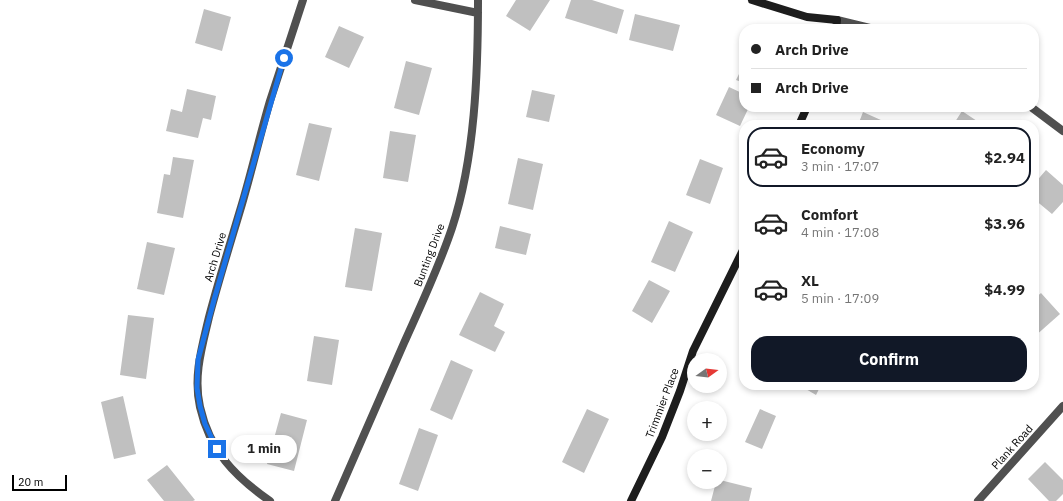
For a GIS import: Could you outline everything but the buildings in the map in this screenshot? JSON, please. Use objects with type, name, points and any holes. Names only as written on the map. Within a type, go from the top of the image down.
[{"type":"street","name":"Arch Drive","points":[[270,501],[247,485],[233,472],[212,441],[200,406],[197,388],[198,360],[270,102],[303,0]]},
{"type":"street","points":[[415,0],[478,13]]},
{"type":"street","name":"Bunting Drive","points":[[335,501],[420,307],[452,228],[470,144],[478,56],[478,0]]},
{"type":"street","points":[[752,0],[807,17],[837,20],[853,24]]},
{"type":"street","points":[[837,20],[837,24]]},
{"type":"street","points":[[1037,112],[1063,131]]},
{"type":"street","name":"Trimmier Place","points":[[631,501],[662,437],[680,392],[693,351],[739,258]]},
{"type":"street","name":"Plank Road","points":[[978,501],[1063,406]]},
{"type":"route","points":[[217,449],[205,424],[200,406],[197,388],[198,360],[270,102],[284,58]]}]
